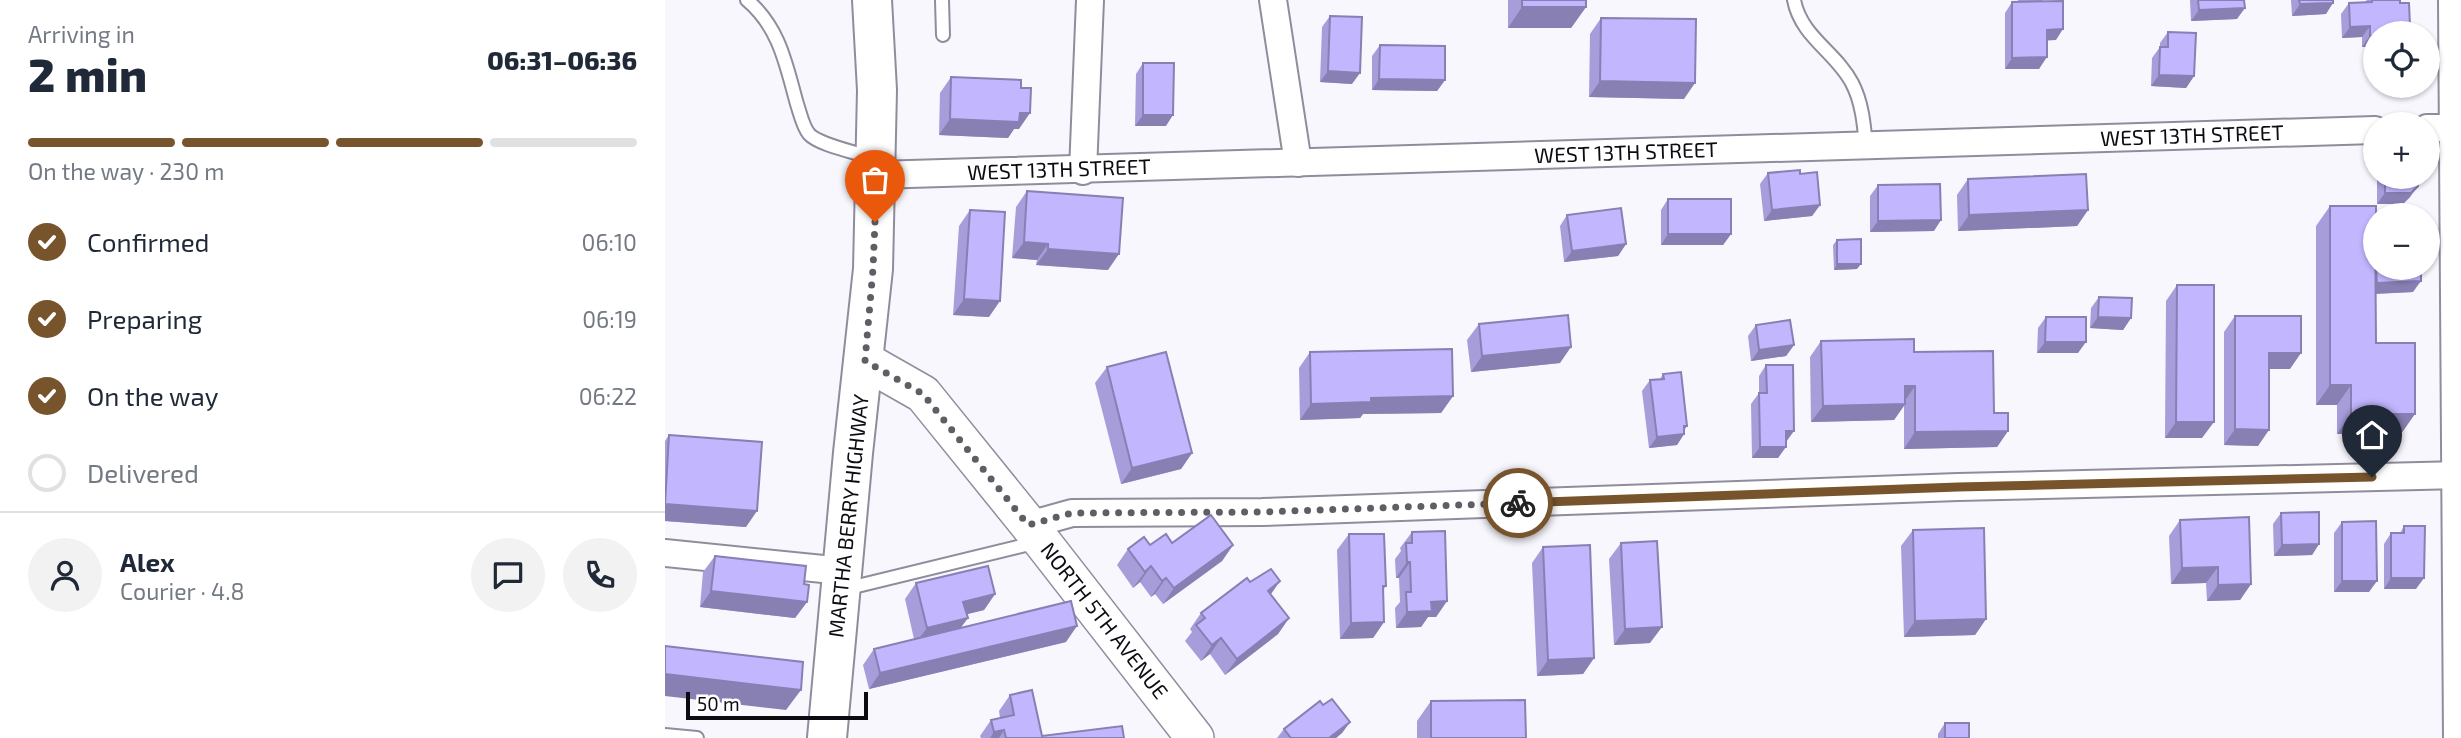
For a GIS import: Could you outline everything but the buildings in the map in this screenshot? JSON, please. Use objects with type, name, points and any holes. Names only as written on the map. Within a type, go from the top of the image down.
[{"type":"main road","name":"MARTHA BERRY HIGHWAY","points":[[827,738],[873,269],[877,90],[872,0]]},
{"type":"street","points":[[1083,170],[1090,0]]},
{"type":"street","points":[[1273,0],[1298,163]]},
{"type":"street","points":[[2455,3],[2440,128],[2458,475],[2457,738]]},
{"type":"street","name":"WEST 13TH STREET","points":[[876,167],[1083,170],[2363,130]]},
{"type":"street","name":"NORTH 5TH AVENUE","points":[[865,361],[923,394],[1195,738]]},
{"type":"street","points":[[1035,533],[1072,513],[1262,512],[1944,487],[2458,475]]},
{"type":"street","points":[[665,553],[842,580]]},
{"type":"lane","points":[[747,0],[772,27],[809,134],[876,167]]},
{"type":"lane","points":[[942,0],[943,35]]},
{"type":"lane","points":[[1794,0],[1798,18],[1851,81],[1861,107],[1866,146]]},
{"type":"lane","points":[[842,580],[1035,533]]},
{"type":"lane","points":[[665,735],[697,738]]},
{"type":"way so far","points":[[875,222],[865,361],[923,394],[1028,525],[1072,513],[1262,512],[1518,503]]},
{"type":"route","points":[[1518,503],[1958,487],[2372,477]]}]
